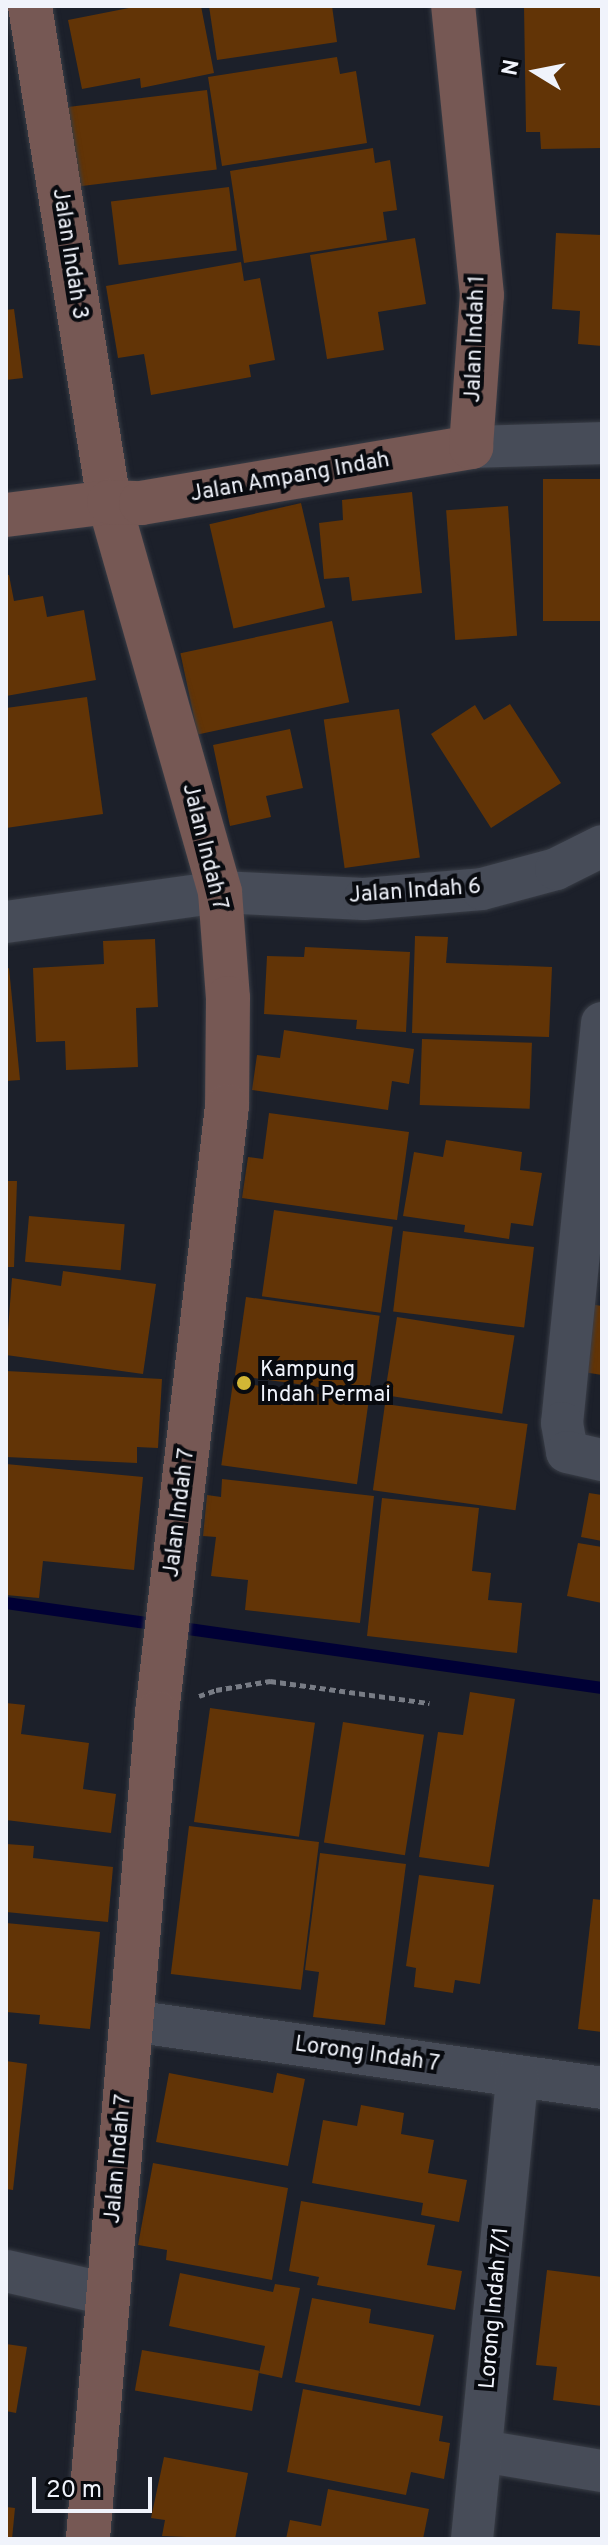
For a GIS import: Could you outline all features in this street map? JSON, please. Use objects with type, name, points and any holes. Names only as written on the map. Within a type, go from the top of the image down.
[{"type":"street","name":"Jalan Indah 3","points":[[30,6],[109,502]]},
{"type":"street","name":"Jalan Indah 1","points":[[453,6],[482,295],[471,447]]},
{"type":"street","points":[[471,447],[602,443]]},
{"type":"street","name":"Jalan Ampang Indah","points":[[109,502],[141,503],[471,447]]},
{"type":"street","points":[[6,515],[109,502]]},
{"type":"street","name":"Jalan Indah 7","points":[[88,2539],[157,1713],[227,1106],[228,998],[220,892],[109,502]]},
{"type":"street","name":"Jalan Indah 6","points":[[6,922],[220,892],[364,899],[482,889],[556,869],[602,846]]},
{"type":"street","points":[[602,1023],[562,1423],[567,1452],[602,1460]]},
{"type":"street","name":"Lorong Indah 7","points":[[132,2021],[602,2088]]},
{"type":"street","name":"Lorong Indah 7/1","points":[[472,2539],[517,2077]]},
{"type":"street","points":[[6,2271],[107,2294]]},
{"type":"street","points":[[482,2451],[602,2471]]},
{"type":"path","points":[[157,1713],[216,1690],[270,1681],[429,1703]]},
{"type":"building","points":[[139,6],[201,6],[214,73],[141,88],[140,78],[82,89],[68,20]]},
{"type":"building","points":[[209,6],[332,6],[337,42],[217,60]]},
{"type":"building","points":[[524,6],[602,6],[602,148],[541,149],[540,132],[526,132]]},
{"type":"building","points":[[337,57],[340,74],[356,71],[367,143],[222,166],[208,77]]},
{"type":"building","points":[[207,90],[217,169],[78,186],[68,107]]},
{"type":"building","points":[[373,148],[375,163],[390,160],[397,210],[383,212],[387,240],[244,263],[230,171]]},
{"type":"building","points":[[229,187],[237,251],[119,265],[111,202]]},
{"type":"building","points":[[556,233],[602,235],[602,346],[578,344],[580,311],[552,309]]},
{"type":"building","points":[[415,238],[426,304],[378,312],[384,350],[327,359],[310,255]]},
{"type":"building","points":[[241,262],[244,281],[260,278],[275,360],[249,365],[251,377],[151,395],[144,354],[118,358],[106,286]]},
{"type":"building","points":[[14,309],[23,378],[6,380],[6,310]]},
{"type":"building","points":[[543,479],[602,479],[602,621],[543,621]]},
{"type":"building","points":[[412,492],[422,593],[352,601],[349,577],[324,579],[319,523],[343,520],[342,500]]},
{"type":"building","points":[[301,503],[325,607],[233,628],[209,524]]},
{"type":"building","points":[[508,506],[517,636],[455,640],[446,510]]},
{"type":"building","points":[[6,575],[9,575],[14,601],[43,596],[47,617],[84,610],[96,680],[6,696]]},
{"type":"building","points":[[332,621],[349,702],[198,734],[180,653]]},
{"type":"building","points":[[87,697],[103,814],[6,828],[6,708]]},
{"type":"building","points":[[510,704],[561,783],[491,828],[431,734],[475,705],[484,720]]},
{"type":"building","points":[[399,709],[420,858],[345,868],[324,720]]},
{"type":"building","points":[[290,729],[303,788],[266,796],[271,817],[230,826],[213,745]]},
{"type":"building","points":[[415,936],[448,937],[446,963],[552,967],[549,1037],[412,1033]]},
{"type":"building","points":[[155,939],[158,1007],[136,1008],[138,1067],[66,1070],[65,1041],[36,1042],[33,968],[104,964],[103,941]]},
{"type":"building","points":[[305,947],[410,952],[406,1032],[356,1029],[357,1020],[264,1014],[267,956],[304,957]]},
{"type":"building","points":[[9,968],[20,1080],[6,1081],[6,969]]},
{"type":"building","points":[[284,1030],[414,1049],[409,1084],[392,1081],[388,1110],[252,1090],[257,1055],[280,1058]]},
{"type":"building","points":[[422,1039],[532,1043],[530,1109],[420,1105]]},
{"type":"building","points":[[269,1113],[409,1132],[397,1220],[242,1198],[248,1157],[263,1159]]},
{"type":"building","points":[[446,1140],[522,1152],[520,1170],[542,1173],[533,1226],[511,1223],[509,1239],[464,1232],[465,1225],[403,1216],[414,1152],[443,1157]]},
{"type":"building","points":[[6,1181],[17,1181],[14,1267],[6,1267]]},
{"type":"building","points":[[274,1210],[393,1227],[381,1313],[262,1296]]},
{"type":"building","points":[[29,1216],[125,1224],[121,1270],[25,1262]]},
{"type":"building","points":[[403,1231],[534,1247],[524,1327],[393,1311]]},
{"type":"building","points":[[63,1271],[156,1284],[143,1374],[6,1355],[12,1278],[61,1286]]},
{"type":"building","points":[[246,1297],[380,1316],[369,1394],[235,1375]]},
{"type":"building","points":[[589,1304],[602,1306],[602,1375],[577,1371]]},
{"type":"building","points":[[397,1317],[515,1336],[502,1414],[385,1395]]},
{"type":"building","points":[[6,1371],[162,1379],[158,1448],[137,1447],[137,1463],[6,1457]]},
{"type":"building","points":[[233,1382],[369,1401],[357,1484],[221,1465]]},
{"type":"building","points":[[385,1404],[528,1424],[515,1510],[373,1490]]},
{"type":"building","points":[[6,1464],[143,1477],[134,1570],[43,1561],[39,1598],[6,1595]]},
{"type":"building","points":[[222,1479],[374,1496],[360,1623],[245,1610],[248,1580],[211,1576],[216,1537],[203,1536],[207,1495],[221,1497]]},
{"type":"building","points":[[589,1493],[602,1495],[602,1541],[581,1537]]},
{"type":"building","points":[[382,1498],[479,1508],[472,1571],[491,1573],[488,1600],[522,1603],[517,1653],[367,1636]]},
{"type":"building","points":[[578,1543],[602,1547],[602,1603],[567,1596]]},
{"type":"building","points":[[470,1692],[515,1699],[489,1867],[419,1857],[438,1732],[463,1735]]},
{"type":"building","points":[[6,1703],[25,1705],[21,1734],[89,1743],[83,1789],[116,1794],[111,1833],[6,1820]]},
{"type":"building","points":[[210,1708],[315,1723],[299,1837],[194,1822]]},
{"type":"building","points":[[343,1722],[424,1735],[405,1855],[324,1842]]},
{"type":"building","points":[[189,1826],[319,1842],[301,1990],[171,1974]]},
{"type":"building","points":[[6,1844],[34,1846],[33,1858],[113,1867],[108,1922],[6,1912]]},
{"type":"building","points":[[320,1853],[406,1864],[385,2025],[313,2017],[319,1972],[305,1970]]},
{"type":"building","points":[[419,1875],[494,1885],[480,1984],[455,1980],[453,1993],[414,1987],[416,1968],[406,1966]]},
{"type":"building","points":[[593,1899],[602,1900],[602,2032],[578,2029]]},
{"type":"building","points":[[6,1923],[100,1932],[90,2029],[39,2024],[40,2015],[6,2012]]},
{"type":"building","points":[[6,2061],[27,2064],[13,2190],[6,2189]]},
{"type":"building","points":[[169,2073],[273,2093],[277,2073],[305,2079],[288,2166],[156,2142]]},
{"type":"building","points":[[361,2105],[404,2113],[401,2134],[434,2140],[428,2173],[467,2180],[459,2222],[421,2215],[423,2203],[312,2183],[323,2120],[357,2126]]},
{"type":"building","points":[[153,2163],[288,2188],[272,2280],[166,2260],[167,2250],[138,2245]]},
{"type":"building","points":[[301,2201],[435,2225],[427,2265],[462,2271],[455,2310],[317,2285],[319,2277],[289,2271]]},
{"type":"building","points":[[547,2270],[602,2277],[602,2406],[553,2400],[557,2367],[536,2365]]},
{"type":"building","points":[[180,2273],[273,2292],[275,2284],[300,2288],[282,2378],[259,2373],[265,2346],[169,2326]]},
{"type":"building","points":[[312,2298],[371,2309],[369,2323],[434,2335],[420,2406],[295,2382]]},
{"type":"building","points":[[6,2344],[27,2347],[16,2413],[6,2411]]},
{"type":"building","points":[[142,2350],[259,2371],[252,2411],[135,2390]]},
{"type":"building","points":[[303,2389],[443,2416],[439,2441],[450,2443],[444,2479],[411,2472],[406,2495],[287,2472]]},
{"type":"building","points":[[164,2457],[248,2473],[235,2539],[162,2536],[165,2520],[151,2518]]},
{"type":"building","points":[[328,2489],[429,2509],[423,2539],[286,2539],[290,2520],[321,2526]]},
{"type":"building","points":[[6,2507],[15,2508],[12,2539],[6,2539]]},
{"type":"waterway","points":[[6,1603],[602,1688]]},
{"type":"place","name":"Kampung Indah Permai","points":[[244,1383]]}]
